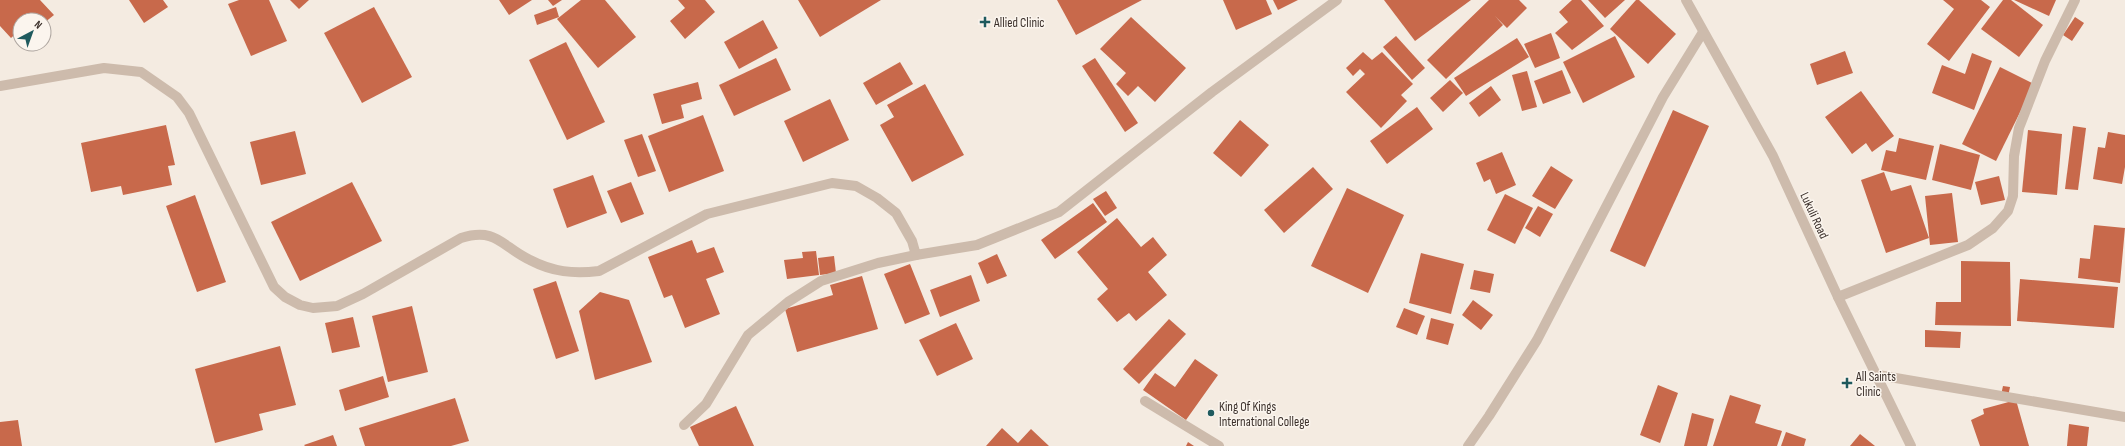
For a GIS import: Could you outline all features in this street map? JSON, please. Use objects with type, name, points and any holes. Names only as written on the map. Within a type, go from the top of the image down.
[{"type":"street","points":[[684,425],[706,404],[748,335],[788,302],[821,281],[878,263],[977,245],[1059,212],[1212,92],[1337,0]]},
{"type":"street","name":"Lukuli Road","points":[[1686,0],[1773,156],[1838,297],[1911,446]]},
{"type":"street","points":[[1838,297],[1968,245],[1993,228],[2008,211],[2013,196],[2014,156],[2019,128],[2045,61],[2075,0]]},
{"type":"street","points":[[1468,446],[1489,416],[1537,340],[1663,97],[1704,32]]},
{"type":"street","points":[[0,86],[104,68],[141,72],[159,83],[177,97],[189,113],[274,287],[284,297],[300,305],[313,308],[336,306],[350,300],[461,238],[474,234],[488,234],[528,260],[547,268],[564,273],[579,274],[599,271],[707,214],[832,183],[856,186],[877,198],[896,213],[912,242],[916,255]]},
{"type":"street","points":[[1878,376],[2125,417]]},
{"type":"street","points":[[1145,401],[1219,446]]},
{"type":"building","points":[[0,0],[40,0],[51,12],[12,12],[11,38],[0,26]]},
{"type":"building","points":[[129,0],[163,0],[168,7],[144,23]]},
{"type":"building","points":[[239,0],[269,0],[287,41],[251,56],[228,4]]},
{"type":"building","points":[[290,0],[309,0],[299,9]]},
{"type":"building","points":[[499,0],[532,0],[509,15]]},
{"type":"building","points":[[548,0],[562,0],[553,6]]},
{"type":"building","points":[[581,0],[605,0],[636,37],[598,68],[557,19]]},
{"type":"building","points":[[678,0],[705,0],[715,12],[685,39],[670,21],[685,8]]},
{"type":"building","points":[[798,0],[881,0],[820,37]]},
{"type":"building","points":[[1057,0],[1142,0],[1076,35]]},
{"type":"building","points":[[1223,0],[1266,0],[1272,14],[1236,30]]},
{"type":"building","points":[[1273,0],[1298,0],[1278,10]]},
{"type":"building","points":[[1384,0],[1471,0],[1415,41]]},
{"type":"building","points":[[1489,0],[1519,0],[1527,8],[1507,28],[1495,16],[1503,25],[1446,79],[1427,60]]},
{"type":"building","points":[[1572,0],[1581,0],[1604,26],[1572,50],[1555,33],[1568,22],[1559,12]]},
{"type":"building","points":[[1588,0],[1625,0],[1605,18]]},
{"type":"building","points":[[1636,0],[1639,0],[1676,34],[1648,64],[1610,29]]},
{"type":"building","points":[[1943,0],[1981,0],[1990,7],[1949,61],[1927,44],[1954,9]]},
{"type":"building","points":[[2003,0],[2011,0],[2043,25],[2019,57],[1981,29]]},
{"type":"building","points":[[2014,0],[2056,0],[2049,16]]},
{"type":"building","points":[[374,7],[412,77],[362,103],[324,33]]},
{"type":"building","points":[[556,7],[559,17],[537,25],[534,15]]},
{"type":"building","points":[[1131,17],[1186,68],[1155,102],[1138,86],[1128,96],[1116,84],[1126,73],[1100,49]]},
{"type":"building","points":[[2075,17],[2084,23],[2072,41],[2063,35]]},
{"type":"building","points":[[763,20],[778,48],[739,69],[724,42]]},
{"type":"building","points":[[1551,33],[1560,58],[1535,68],[1524,44]]},
{"type":"building","points":[[1396,36],[1425,68],[1412,80],[1383,47]]},
{"type":"building","points":[[1615,36],[1635,77],[1583,103],[1563,62]]},
{"type":"building","points":[[1517,38],[1529,57],[1466,96],[1454,78]]},
{"type":"building","points":[[566,42],[605,122],[567,140],[529,60]]},
{"type":"building","points":[[1845,51],[1853,73],[1817,85],[1810,64]]},
{"type":"building","points":[[1363,52],[1372,60],[1382,52],[1413,84],[1401,95],[1407,101],[1381,128],[1346,92],[1365,74],[1360,69],[1353,76],[1346,68]]},
{"type":"building","points":[[1972,53],[1992,61],[1974,110],[1932,93],[1942,65],[1965,74]]},
{"type":"building","points":[[776,58],[791,90],[734,116],[719,85]]},
{"type":"building","points":[[1095,58],[1138,123],[1125,132],[1082,66]]},
{"type":"building","points":[[900,62],[913,84],[876,105],[863,83]]},
{"type":"building","points":[[2000,67],[2034,84],[1996,161],[1962,144]]},
{"type":"building","points":[[1562,70],[1571,93],[1543,104],[1534,81]]},
{"type":"building","points":[[1527,71],[1537,107],[1522,111],[1512,75]]},
{"type":"building","points":[[1450,80],[1463,93],[1443,112],[1430,98]]},
{"type":"building","points":[[698,82],[702,99],[681,105],[684,118],[662,124],[653,94]]},
{"type":"building","points":[[925,84],[964,155],[912,182],[880,125],[894,117],[887,105]]},
{"type":"building","points":[[1491,86],[1501,100],[1479,117],[1469,103]]},
{"type":"building","points":[[1861,91],[1894,136],[1872,152],[1866,143],[1852,154],[1825,117]]},
{"type":"building","points":[[830,99],[849,140],[803,162],[784,121]]},
{"type":"building","points":[[1417,107],[1433,129],[1387,164],[1370,141]]},
{"type":"building","points":[[1673,110],[1709,126],[1645,267],[1610,251]]},
{"type":"building","points":[[703,115],[724,171],[669,192],[648,136]]},
{"type":"building","points":[[1240,120],[1269,145],[1241,177],[1213,153]]},
{"type":"building","points":[[166,125],[175,165],[168,166],[172,185],[123,195],[121,186],[91,192],[81,143]]},
{"type":"building","points":[[2073,126],[2086,128],[2078,190],[2065,189]]},
{"type":"building","points":[[2028,130],[2062,134],[2057,195],[2022,192]]},
{"type":"building","points":[[295,131],[306,174],[261,185],[250,142]]},
{"type":"building","points":[[2108,132],[2125,135],[2125,167],[2122,184],[2093,179],[2098,147],[2105,148]]},
{"type":"building","points":[[642,134],[656,171],[638,177],[624,140]]},
{"type":"building","points":[[1899,138],[1934,146],[1926,180],[1881,170],[1886,150],[1896,152]]},
{"type":"building","points":[[1940,144],[1980,155],[1971,190],[1932,180]]},
{"type":"building","points":[[1502,152],[1516,185],[1496,194],[1490,179],[1484,182],[1476,163]]},
{"type":"building","points":[[1551,166],[1573,180],[1555,209],[1532,196]]},
{"type":"building","points":[[1313,167],[1333,189],[1284,233],[1264,210]]},
{"type":"building","points":[[1884,172],[1891,191],[1911,185],[1929,238],[1886,253],[1861,180]]},
{"type":"building","points":[[593,175],[607,213],[567,228],[553,189]]},
{"type":"building","points":[[1999,176],[2005,200],[1981,205],[1975,182]]},
{"type":"building","points":[[352,182],[382,241],[300,281],[271,222]]},
{"type":"building","points":[[631,182],[644,214],[621,223],[607,191]]},
{"type":"building","points":[[1347,188],[1404,215],[1368,293],[1311,266]]},
{"type":"building","points":[[1106,191],[1117,208],[1105,216],[1093,199]]},
{"type":"building","points":[[1952,193],[1958,242],[1930,245],[1925,196]]},
{"type":"building","points":[[1505,194],[1533,208],[1515,244],[1487,230]]},
{"type":"building","points":[[195,195],[226,282],[197,292],[166,206]]},
{"type":"building","points":[[1093,203],[1107,222],[1055,259],[1041,240]]},
{"type":"building","points":[[1538,206],[1553,214],[1540,237],[1525,228]]},
{"type":"building","points":[[1117,218],[1141,247],[1153,237],[1167,255],[1148,272],[1167,295],[1136,321],[1129,313],[1117,322],[1097,299],[1108,289],[1077,252]]},
{"type":"building","points":[[2094,225],[2125,228],[2120,283],[2078,278],[2080,258],[2090,259]]},
{"type":"building","points":[[692,240],[697,253],[714,247],[724,272],[706,279],[720,314],[685,328],[672,295],[664,298],[648,257]]},
{"type":"building","points":[[816,251],[819,275],[787,279],[784,260],[803,258],[802,252]]},
{"type":"building","points":[[1421,253],[1464,264],[1451,314],[1409,303]]},
{"type":"building","points":[[997,254],[1007,276],[987,284],[978,263]]},
{"type":"building","points":[[834,256],[836,273],[820,275],[818,258]]},
{"type":"building","points":[[1961,261],[2010,262],[2011,326],[1935,325],[1936,302],[1961,302]]},
{"type":"building","points":[[910,264],[930,314],[905,324],[884,274]]},
{"type":"building","points":[[1474,270],[1494,274],[1490,293],[1470,289]]},
{"type":"building","points":[[971,275],[980,301],[940,317],[930,290]]},
{"type":"building","points":[[862,276],[878,329],[797,352],[785,309],[833,295],[830,285]]},
{"type":"building","points":[[2020,279],[2118,287],[2114,328],[2017,321]]},
{"type":"building","points":[[556,281],[579,351],[556,359],[533,289]]},
{"type":"building","points":[[600,292],[629,300],[652,362],[595,380],[579,311]]},
{"type":"building","points":[[1473,300],[1493,315],[1481,330],[1462,315]]},
{"type":"building","points":[[412,306],[428,372],[388,382],[372,316]]},
{"type":"building","points":[[1404,308],[1425,316],[1417,335],[1396,327]]},
{"type":"building","points":[[353,317],[360,347],[332,353],[325,323]]},
{"type":"building","points":[[1431,318],[1454,324],[1448,345],[1426,339]]},
{"type":"building","points":[[1169,319],[1186,334],[1139,384],[1123,369]]},
{"type":"building","points":[[956,323],[973,359],[937,376],[919,340]]},
{"type":"building","points":[[1925,330],[1961,332],[1960,348],[1925,347]]},
{"type":"building","points":[[280,346],[296,405],[259,414],[263,430],[215,443],[195,369]]},
{"type":"building","points":[[1195,359],[1218,375],[1186,420],[1143,390],[1155,373],[1175,387]]},
{"type":"building","points":[[383,376],[389,397],[345,411],[339,390]]},
{"type":"building","points":[[1658,385],[1678,393],[1660,443],[1640,435]]},
{"type":"building","points":[[2003,386],[2010,387],[2008,397],[2001,395]]},
{"type":"building","points":[[1730,395],[1761,405],[1755,423],[1782,431],[1777,446],[1713,446]]},
{"type":"building","points":[[455,398],[469,441],[451,446],[365,446],[359,428]]},
{"type":"building","points":[[2016,400],[2029,446],[1980,446],[1971,420],[1984,414],[1983,409]]},
{"type":"building","points":[[736,406],[754,446],[699,446],[690,427]]},
{"type":"building","points":[[1692,413],[1714,419],[1707,446],[1684,446]]},
{"type":"building","points":[[18,420],[22,446],[0,446],[0,422]]},
{"type":"building","points":[[2069,424],[2089,427],[2087,446],[2067,446]]},
{"type":"building","points":[[1002,428],[1018,443],[1031,429],[1049,446],[986,446]]},
{"type":"building","points":[[1786,432],[1806,439],[1804,446],[1781,446]]},
{"type":"building","points":[[1860,434],[1875,446],[1850,446]]},
{"type":"building","points":[[333,435],[337,446],[304,445]]},
{"type":"building","points":[[1188,442],[1194,446],[1186,446]]},
{"type":"place","name":"Allied Clinic","points":[[985,22]]},
{"type":"place","name":"All Saints Clinic","points":[[1847,383]]},
{"type":"place","name":"King Of Kings International College","points":[[1211,413]]}]
